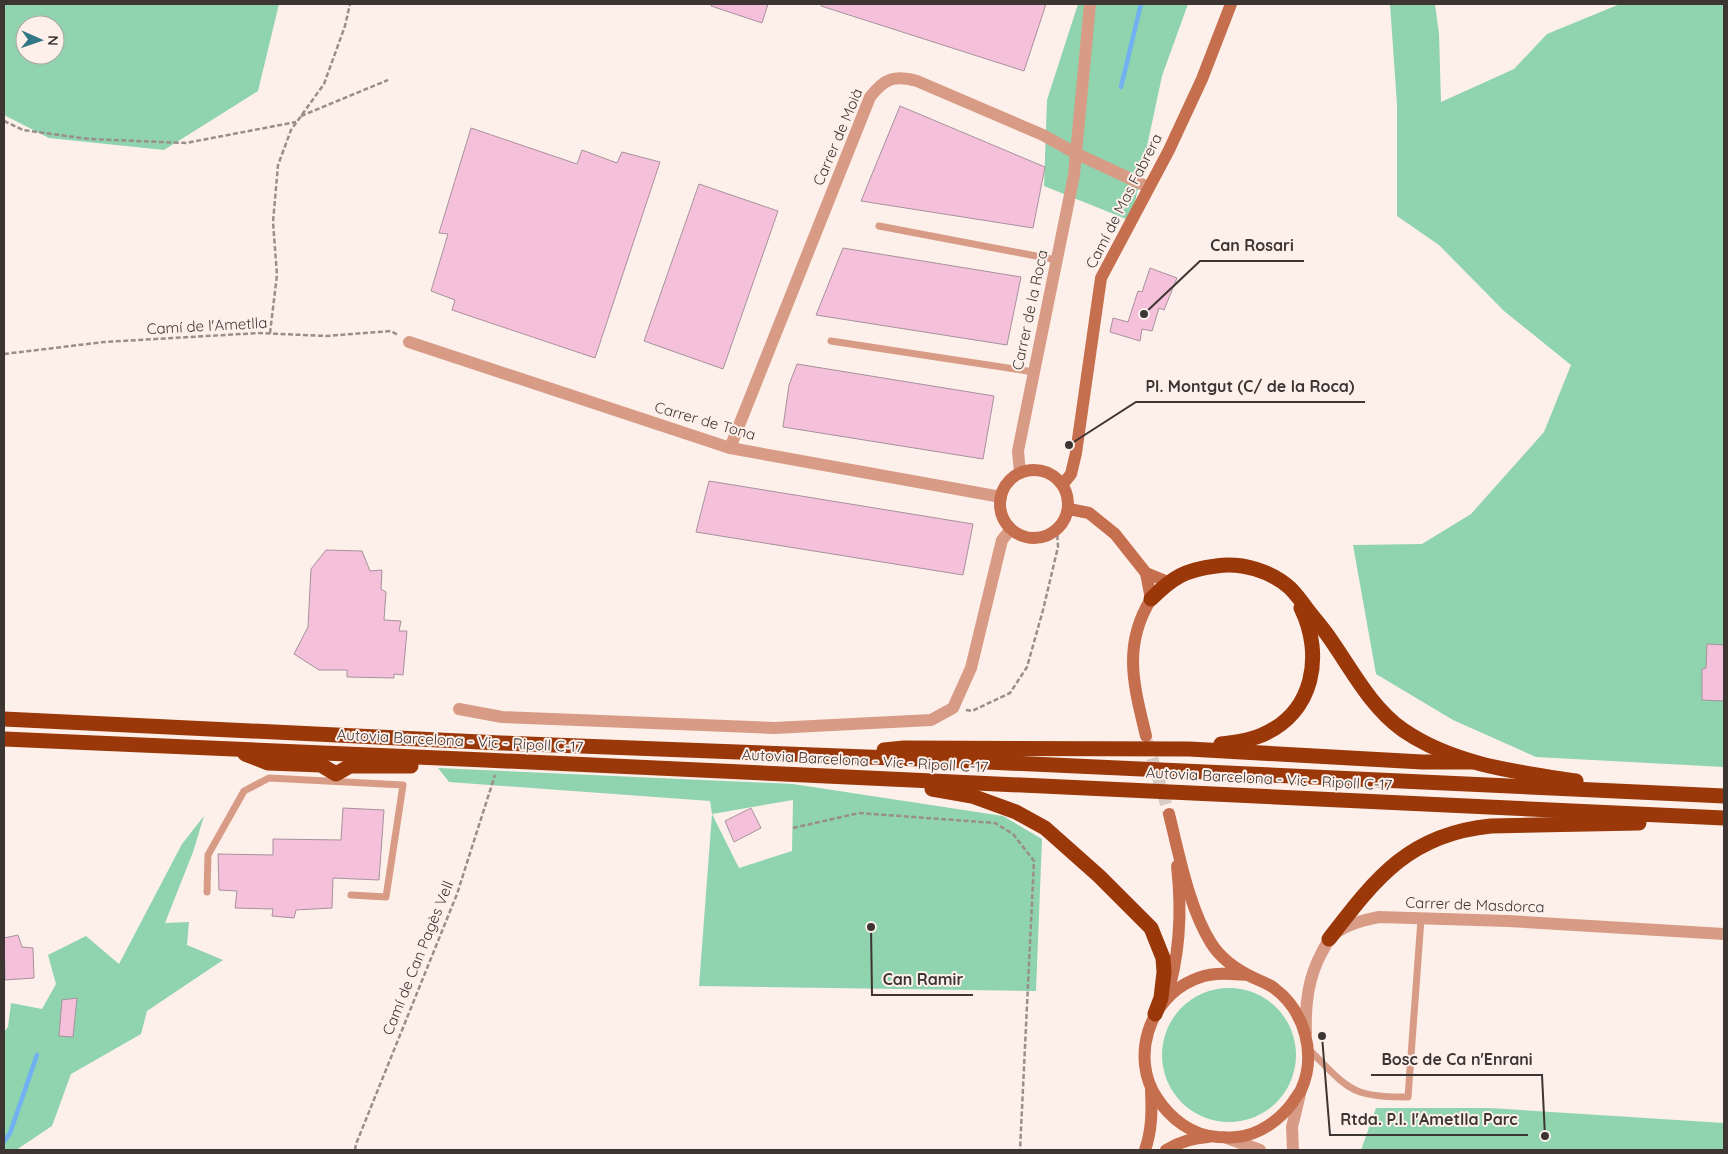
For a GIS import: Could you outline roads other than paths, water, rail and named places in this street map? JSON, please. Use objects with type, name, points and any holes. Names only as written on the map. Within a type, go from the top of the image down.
[{"type":"highway","points":[[1151,599],[1168,582],[1195,569],[1224,565],[1240,566],[1270,574],[1291,589],[1325,632],[1365,691],[1380,709],[1402,729],[1416,738],[1444,752],[1472,762],[1530,774],[1667,794]]},
{"type":"highway","points":[[1189,749],[1247,741],[1264,734],[1291,715],[1302,701],[1313,666],[1313,650],[1305,617],[1291,589]]},
{"type":"highway","name":"Autovia Barcelona - Vic - Ripoll C-17","points":[[4,719],[501,743],[945,760],[1724,796]]},
{"type":"highway","name":"Autovia Barcelona - Vic - Ripoll C-17","points":[[4,739],[229,748],[1724,820]]},
{"type":"highway","points":[[229,748],[268,763],[321,765],[336,778],[350,766],[419,766],[439,758]]},
{"type":"highway","points":[[816,756],[904,748],[1189,749],[1392,761],[1472,762]]},
{"type":"highway","points":[[871,779],[972,796],[1016,812],[1045,828],[1099,876],[1151,928],[1164,958],[1160,998],[1155,1014]]},
{"type":"highway","points":[[1329,939],[1368,890],[1395,863],[1416,848],[1451,833],[1491,826],[1724,820]]},
{"type":"street","name":"Carrer de la Roca","points":[[1020,473],[1018,451],[1074,175],[1090,4]]},
{"type":"street","name":"Camí de Mas Fabrera","points":[[1063,484],[1071,474],[1076,453],[1101,278],[1165,158],[1202,79],[1231,4]]},
{"type":"street","name":"Carrer de Moià","points":[[730,448],[870,98],[880,85],[891,79],[904,78],[917,81],[1042,135],[1075,153],[1148,187]]},
{"type":"street","name":"Carrer de Tona","points":[[410,342],[730,448],[1001,497]]},
{"type":"street","points":[[1036,469],[1054,475],[1063,484],[1069,509],[1057,530],[1042,538],[1024,537],[1011,529],[1003,517],[1001,497],[1008,482],[1020,473],[1036,469]]},
{"type":"street","points":[[1069,509],[1089,513],[1115,534],[1146,573],[1151,599],[1142,612],[1137,628],[1132,662],[1133,681],[1146,736]]},
{"type":"street","points":[[459,708],[502,717],[774,728],[931,720],[953,708],[971,668],[1002,540],[1011,529]]},
{"type":"street","points":[[1146,573],[1168,582]]},
{"type":"street","points":[[1168,814],[1194,909],[1212,945],[1232,966],[1274,988],[1294,1008],[1306,1034]]},
{"type":"street","points":[[1166,1000],[1176,961],[1180,906],[1173,831]]},
{"type":"street","name":"Carrer de Masdorca","points":[[1329,939],[1340,931],[1365,920],[1379,917],[1508,921],[1724,934]]},
{"type":"street","points":[[1293,1150],[1292,1127],[1308,1062],[1305,1008],[1309,981],[1329,939]]},
{"type":"street","points":[[1248,976],[1220,973],[1193,979],[1171,994],[1155,1014],[1145,1039],[1144,1065],[1152,1090],[1166,1112],[1186,1128],[1241,1142],[1260,1150]]},
{"type":"street","points":[[1145,1150],[1152,1113],[1152,1090]]},
{"type":"street","points":[[1166,1150],[1180,1142],[1194,1138],[1237,1137],[1262,1130],[1285,1113],[1301,1090]]},
{"type":"lane","points":[[879,226],[1057,260]]},
{"type":"lane","points":[[831,341],[1034,372]]},
{"type":"lane","points":[[207,892],[208,855],[244,791],[269,778],[336,778],[403,785],[386,897],[351,895]]},
{"type":"lane","points":[[1307,1048],[1339,1078],[1358,1091],[1381,1096],[1408,1098],[1421,919]]},
{"type":"waterway","points":[[1121,87],[1141,4]]},
{"type":"waterway","points":[[4,1142],[10,1133],[37,1055]]},
{"type":"tunnel","points":[[1147,741],[1169,814]]},
{"type":"place","name":"Can Rosari","points":[[1144,314]]},
{"type":"place","name":"Pl. Montgut (C/ de la Roca)","points":[[1069,445]]},
{"type":"place","name":"Can Ramir","points":[[871,927]]},
{"type":"place","name":"Rtda. P.I. l'Ametlla Parc","points":[[1322,1036]]},
{"type":"place","name":"Bosc de Ca n'Enrani","points":[[1545,1136]]}]
